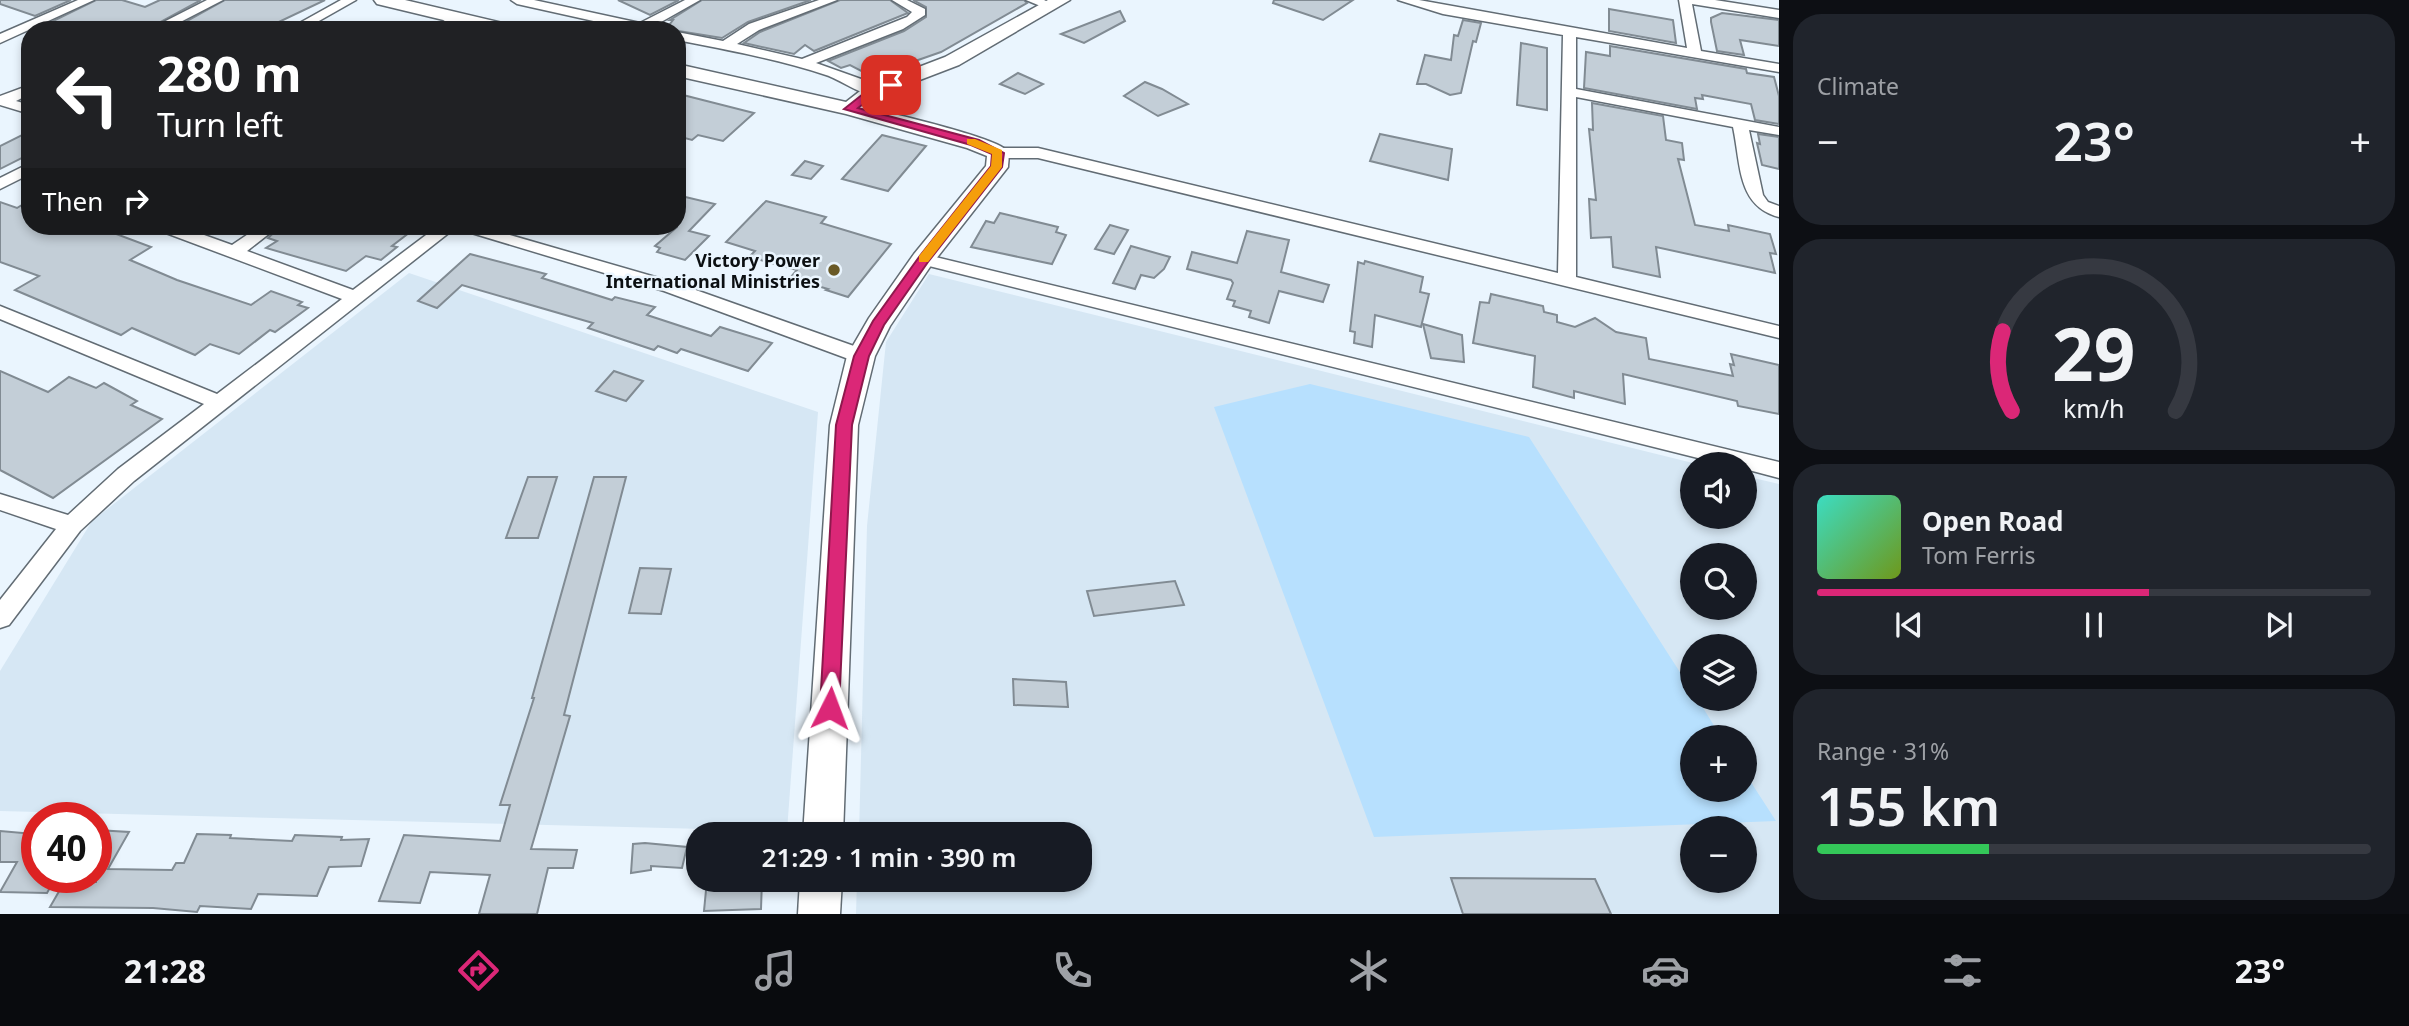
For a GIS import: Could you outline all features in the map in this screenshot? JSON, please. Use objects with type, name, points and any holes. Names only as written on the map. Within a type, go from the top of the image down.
[{"type":"street","points":[[41,21],[88,0]]},
{"type":"street","points":[[173,21],[217,0]]},
{"type":"street","points":[[310,21],[350,0]]},
{"type":"street","points":[[383,0],[472,21]]},
{"type":"street","points":[[517,0],[612,21]]},
{"type":"street","points":[[660,21],[691,0]]},
{"type":"street","points":[[724,47],[754,27],[831,0]]},
{"type":"street","points":[[802,65],[830,51],[906,22],[921,12],[898,0]]},
{"type":"street","points":[[1404,0],[1443,10],[1779,68]]},
{"type":"street","points":[[1685,0],[1695,53]]},
{"type":"street","points":[[1692,0],[1779,14]]},
{"type":"street","points":[[850,109],[871,92],[952,61],[1048,2]]},
{"type":"street","points":[[450,21],[456,17]]},
{"type":"street","points":[[0,39],[21,30]]},
{"type":"street","points":[[1567,280],[1570,31]]},
{"type":"street","points":[[686,38],[802,65],[852,80],[871,92]]},
{"type":"street","points":[[686,72],[850,109],[975,143],[998,153],[1038,153],[1779,332]]},
{"type":"street","points":[[1570,92],[1779,131]]},
{"type":"street","points":[[2,101],[21,93]]},
{"type":"street","points":[[2,101],[21,107]]},
{"type":"street","points":[[1740,124],[1755,196],[1762,205],[1779,212]]},
{"type":"street","points":[[824,822],[844,425],[862,356],[878,324],[923,259],[997,167],[998,153]]},
{"type":"street","points":[[190,235],[355,297]]},
{"type":"street","points":[[235,251],[258,235]]},
{"type":"street","points":[[0,618],[72,525],[126,475],[436,235]]},
{"type":"street","points":[[492,235],[670,287],[862,356]]},
{"type":"street","points":[[923,259],[1779,470]]},
{"type":"street","points":[[0,312],[217,402]]},
{"type":"street","points":[[0,502],[72,525]]},
{"type":"street","points":[[819,914],[820,892]]},
{"type":"shaded area","points":[[409,273],[818,412],[788,822],[686,822],[686,828],[112,814],[112,802],[21,802],[21,812],[0,811],[0,671],[92,521]]},
{"type":"shaded area","points":[[929,274],[1680,460],[1680,529],[1757,529],[1757,479],[1779,484],[1779,914],[856,914],[857,892],[1092,892],[1092,822],[859,822],[867,526],[886,342]]},
{"type":"shaded area","points":[[1310,384],[1529,437],[1680,672],[1680,711],[1705,711],[1714,725],[1680,725],[1680,802],[1757,802],[1757,792],[1776,821],[1757,822],[1757,816],[1680,816],[1680,825],[1374,837],[1214,407]]},
{"type":"building","points":[[0,0],[71,0],[35,16],[0,4]]},
{"type":"building","points":[[96,0],[122,0],[145,7],[160,0],[201,0],[162,21],[53,21]]},
{"type":"building","points":[[225,0],[325,0],[281,21],[187,21]]},
{"type":"building","points":[[618,0],[679,0],[650,15]]},
{"type":"building","points":[[702,0],[811,0],[748,22],[722,38],[686,32],[686,21],[670,20]]},
{"type":"building","points":[[840,0],[890,0],[908,13],[814,51],[805,45],[794,54],[744,43],[760,32]]},
{"type":"building","points":[[913,0],[1024,0],[1027,3],[941,52],[881,73],[869,75],[850,65],[841,68],[828,61],[904,31],[926,17],[926,7]]},
{"type":"building","points":[[1274,0],[1353,0],[1323,20],[1273,3]]},
{"type":"building","points":[[1609,9],[1673,20],[1676,43],[1609,31]]},
{"type":"building","points":[[1120,11],[1125,21],[1084,43],[1061,34]]},
{"type":"building","points":[[1722,13],[1779,20],[1779,46],[1740,40],[1744,55],[1717,51],[1711,18]]},
{"type":"building","points":[[1463,20],[1481,23],[1476,42],[1473,41],[1461,93],[1450,95],[1426,84],[1417,84],[1425,55],[1451,60],[1454,35],[1458,36]]},
{"type":"building","points":[[1521,43],[1547,48],[1547,110],[1517,105]]},
{"type":"building","points":[[1610,46],[1746,69],[1747,73],[1774,77],[1779,96],[1779,124],[1755,120],[1751,104],[1702,95],[1703,99],[1695,98],[1697,109],[1584,88],[1586,52],[1610,56]]},
{"type":"building","points":[[1018,73],[1043,84],[1025,94],[1000,84]]},
{"type":"building","points":[[1145,82],[1188,104],[1158,116],[1124,96]]},
{"type":"building","points":[[686,96],[754,113],[723,141],[698,135],[692,140],[686,138]]},
{"type":"building","points":[[1592,103],[1663,116],[1666,140],[1682,143],[1684,160],[1678,159],[1695,225],[1729,231],[1728,225],[1770,234],[1776,254],[1770,253],[1775,273],[1656,247],[1660,277],[1613,267],[1611,237],[1591,238],[1589,199],[1596,200],[1589,129],[1593,130]]},
{"type":"building","points":[[1380,134],[1452,149],[1448,180],[1370,161]]},
{"type":"building","points":[[1758,134],[1779,137],[1779,169],[1762,165],[1757,143],[1760,144]]},
{"type":"building","points":[[882,135],[926,146],[888,191],[842,179]]},
{"type":"building","points":[[21,136],[21,158],[0,169],[0,146]]},
{"type":"building","points":[[805,161],[823,166],[811,179],[792,175]]},
{"type":"building","points":[[686,197],[715,204],[689,231],[709,236],[685,260],[657,252],[660,248],[655,246],[668,235],[686,235]]},
{"type":"building","points":[[766,201],[826,217],[821,223],[891,244],[848,297],[790,278],[797,270],[749,257],[755,251],[726,242]]},
{"type":"building","points":[[0,202],[17,208],[21,206],[21,235],[119,235],[151,247],[130,260],[177,280],[251,305],[271,291],[302,302],[298,305],[308,308],[275,332],[270,330],[239,354],[210,344],[195,355],[132,328],[121,335],[15,290],[39,276],[0,262]]},
{"type":"building","points":[[1000,213],[1058,227],[1056,232],[1066,235],[1052,264],[971,247],[986,221],[994,223]]},
{"type":"building","points":[[1110,225],[1128,230],[1114,254],[1095,249]]},
{"type":"building","points":[[1247,231],[1289,240],[1281,272],[1329,285],[1323,302],[1279,291],[1269,323],[1249,317],[1251,311],[1233,306],[1235,301],[1227,299],[1233,283],[1231,280],[1187,269],[1192,252],[1237,263]]},
{"type":"building","points":[[271,235],[406,235],[392,246],[397,247],[381,260],[366,256],[346,271],[266,248],[277,241],[268,238]]},
{"type":"building","points":[[1131,246],[1170,257],[1164,269],[1154,278],[1141,275],[1135,289],[1113,283]]},
{"type":"building","points":[[470,254],[546,274],[542,278],[612,300],[615,297],[655,307],[647,315],[711,336],[720,327],[772,343],[748,371],[681,349],[677,353],[658,346],[654,350],[588,328],[593,323],[462,285],[437,308],[418,301]]},
{"type":"building","points":[[1365,261],[1423,277],[1420,292],[1429,294],[1421,327],[1375,315],[1372,347],[1354,343],[1355,332],[1350,331],[1358,262],[1364,264]]},
{"type":"building","points":[[1491,294],[1543,306],[1544,312],[1557,315],[1557,322],[1575,327],[1595,318],[1616,332],[1646,338],[1649,359],[1733,376],[1731,354],[1779,365],[1779,414],[1738,406],[1737,401],[1623,374],[1625,404],[1574,391],[1574,398],[1533,387],[1535,356],[1473,343],[1480,302],[1489,303]]},
{"type":"building","points":[[1423,324],[1462,335],[1464,362],[1431,358]]},
{"type":"building","points":[[0,371],[48,392],[69,377],[96,388],[104,383],[137,401],[131,405],[162,419],[53,498],[0,470]]},
{"type":"building","points":[[614,371],[643,381],[626,401],[596,391]]},
{"type":"building","points":[[528,477],[557,477],[538,538],[506,538]]},
{"type":"building","points":[[594,477],[626,477],[564,715],[570,716],[531,849],[577,850],[573,868],[548,868],[537,914],[479,914],[490,875],[430,872],[420,903],[379,901],[404,835],[500,841],[510,805],[500,805],[534,698]]},
{"type":"building","points":[[640,568],[671,569],[661,614],[629,613]]},
{"type":"building","points":[[1175,581],[1184,605],[1094,616],[1087,591]]},
{"type":"building","points":[[1013,679],[1066,682],[1068,707],[1014,705]]},
{"type":"building","points":[[0,831],[21,833],[21,892],[0,892],[17,862],[0,862]]},
{"type":"building","points":[[112,831],[129,832],[112,862]]},
{"type":"building","points":[[197,834],[292,841],[295,835],[342,837],[341,840],[369,839],[361,866],[329,867],[317,896],[258,894],[251,909],[200,906],[197,912],[153,908],[50,907],[58,893],[112,893],[112,869],[172,870],[176,863],[184,863]]},
{"type":"building","points":[[633,844],[686,847],[682,868],[651,866],[651,870],[631,873]]},
{"type":"building","points":[[1451,878],[1595,879],[1611,914],[1463,914]]},
{"type":"building","points":[[706,892],[762,892],[761,909],[704,911]]},
{"type":"slow traffic","points":[[924,259],[997,167],[998,153],[971,142]]},
{"type":"place","name":"Victory Power International Ministries","points":[[834,270]]},
{"type":"route","points":[[830,708],[844,425],[856,374],[878,324],[923,259],[997,167],[998,153],[975,143],[850,109],[871,92],[891,85]]}]
